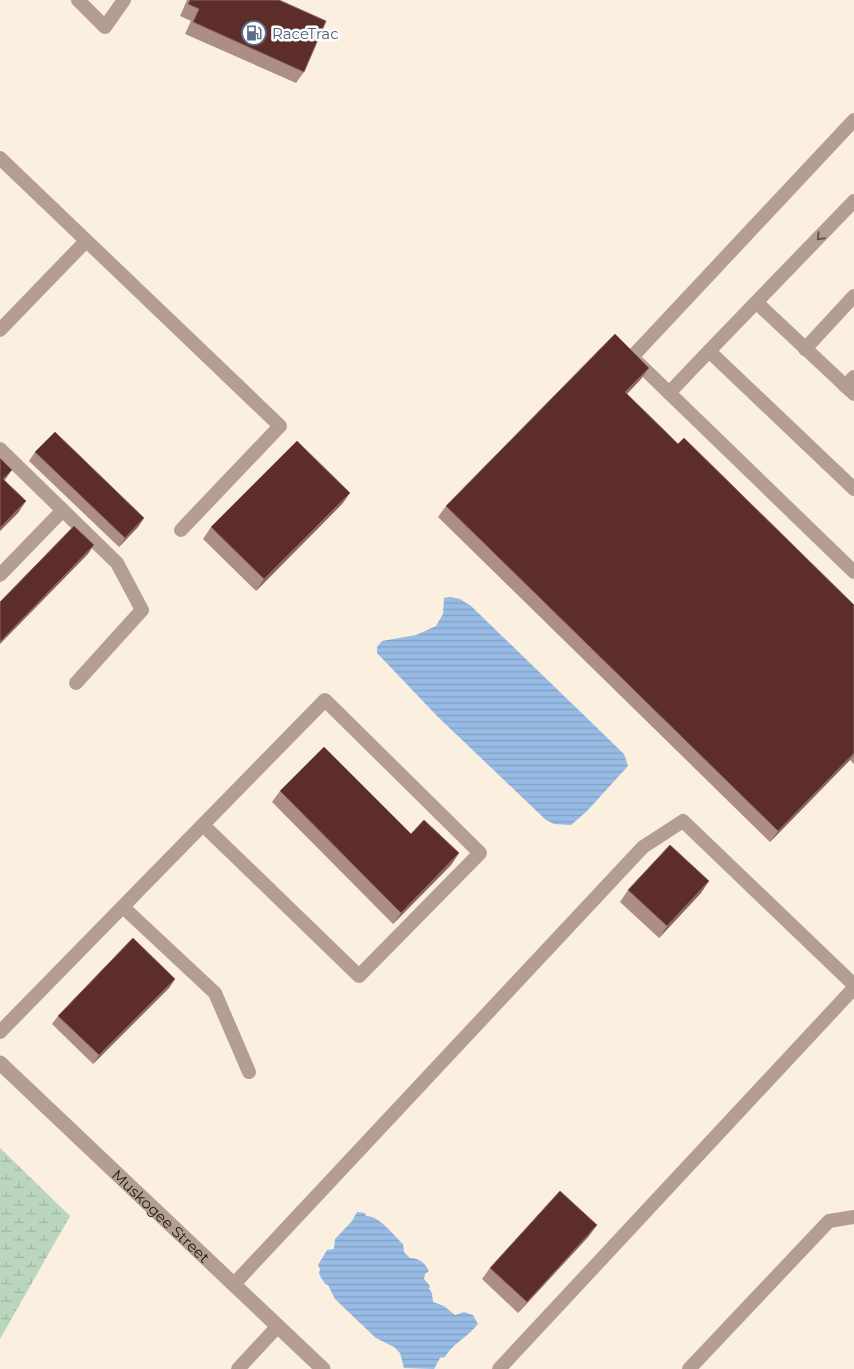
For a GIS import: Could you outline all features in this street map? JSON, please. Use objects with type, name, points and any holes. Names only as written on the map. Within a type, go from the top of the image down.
[{"type":"street","name":"Muskogee Street","points":[[0,1063],[323,1369]]},
{"type":"lane","points":[[78,0],[105,26],[124,0]]},
{"type":"lane","points":[[854,120],[632,357],[854,572]]},
{"type":"lane","points":[[0,158],[280,426],[181,530]]},
{"type":"lane","points":[[669,393],[854,202]]},
{"type":"lane","points":[[0,330],[86,241]]},
{"type":"lane","points":[[805,349],[854,296]]},
{"type":"lane","points":[[757,303],[805,349],[851,386]]},
{"type":"lane","points":[[710,351],[854,489]]},
{"type":"lane","points":[[0,449],[117,563],[142,610],[76,684]]},
{"type":"lane","points":[[0,575],[63,510]]},
{"type":"lane","points":[[0,1032],[325,700],[480,853],[358,976],[203,825]]},
{"type":"lane","points":[[234,1284],[643,847],[683,821],[854,987],[500,1369]]},
{"type":"lane","points":[[123,907],[215,993],[249,1072]]},
{"type":"lane","points":[[689,1369],[829,1221],[854,1217]]},
{"type":"lane","points":[[238,1369],[278,1326]]},
{"type":"green space","points":[[0,1148],[70,1216],[0,1339]]},
{"type":"water","points":[[444,598],[460,599],[471,606],[624,754],[628,766],[587,811],[571,825],[554,824],[546,820],[438,717],[377,653],[377,647],[382,641],[416,635],[436,626],[443,614]]},
{"type":"water","points":[[357,1212],[365,1213],[366,1216],[381,1222],[403,1244],[404,1252],[410,1258],[419,1260],[426,1266],[429,1271],[425,1274],[424,1279],[430,1286],[429,1289],[432,1293],[433,1302],[444,1306],[455,1315],[464,1312],[473,1315],[478,1324],[445,1357],[440,1358],[434,1369],[404,1368],[400,1353],[394,1347],[376,1338],[335,1299],[328,1285],[325,1284],[319,1274],[320,1269],[318,1265],[327,1250],[334,1249],[335,1239],[352,1221]]},
{"type":"building","points":[[190,0],[279,0],[326,21],[304,72],[193,22],[199,9],[188,4]]},
{"type":"building","points":[[615,334],[649,368],[625,392],[678,444],[684,438],[854,605],[854,753],[778,831],[446,506]]},
{"type":"building","points":[[55,432],[144,518],[125,538],[35,452]]},
{"type":"building","points":[[297,441],[350,493],[264,579],[211,527]]},
{"type":"building","points":[[0,458],[12,470],[3,479],[26,501],[0,528]]},
{"type":"building","points":[[74,526],[94,545],[0,642],[0,602]]},
{"type":"building","points":[[324,747],[411,834],[424,820],[459,853],[401,913],[280,791]]},
{"type":"building","points":[[670,845],[709,881],[667,926],[628,890]]},
{"type":"building","points":[[133,938],[175,979],[99,1055],[58,1016]]},
{"type":"building","points":[[560,1191],[597,1225],[527,1302],[490,1268]]},
{"type":"place","name":"RaceTrac","points":[[254,33]]}]
